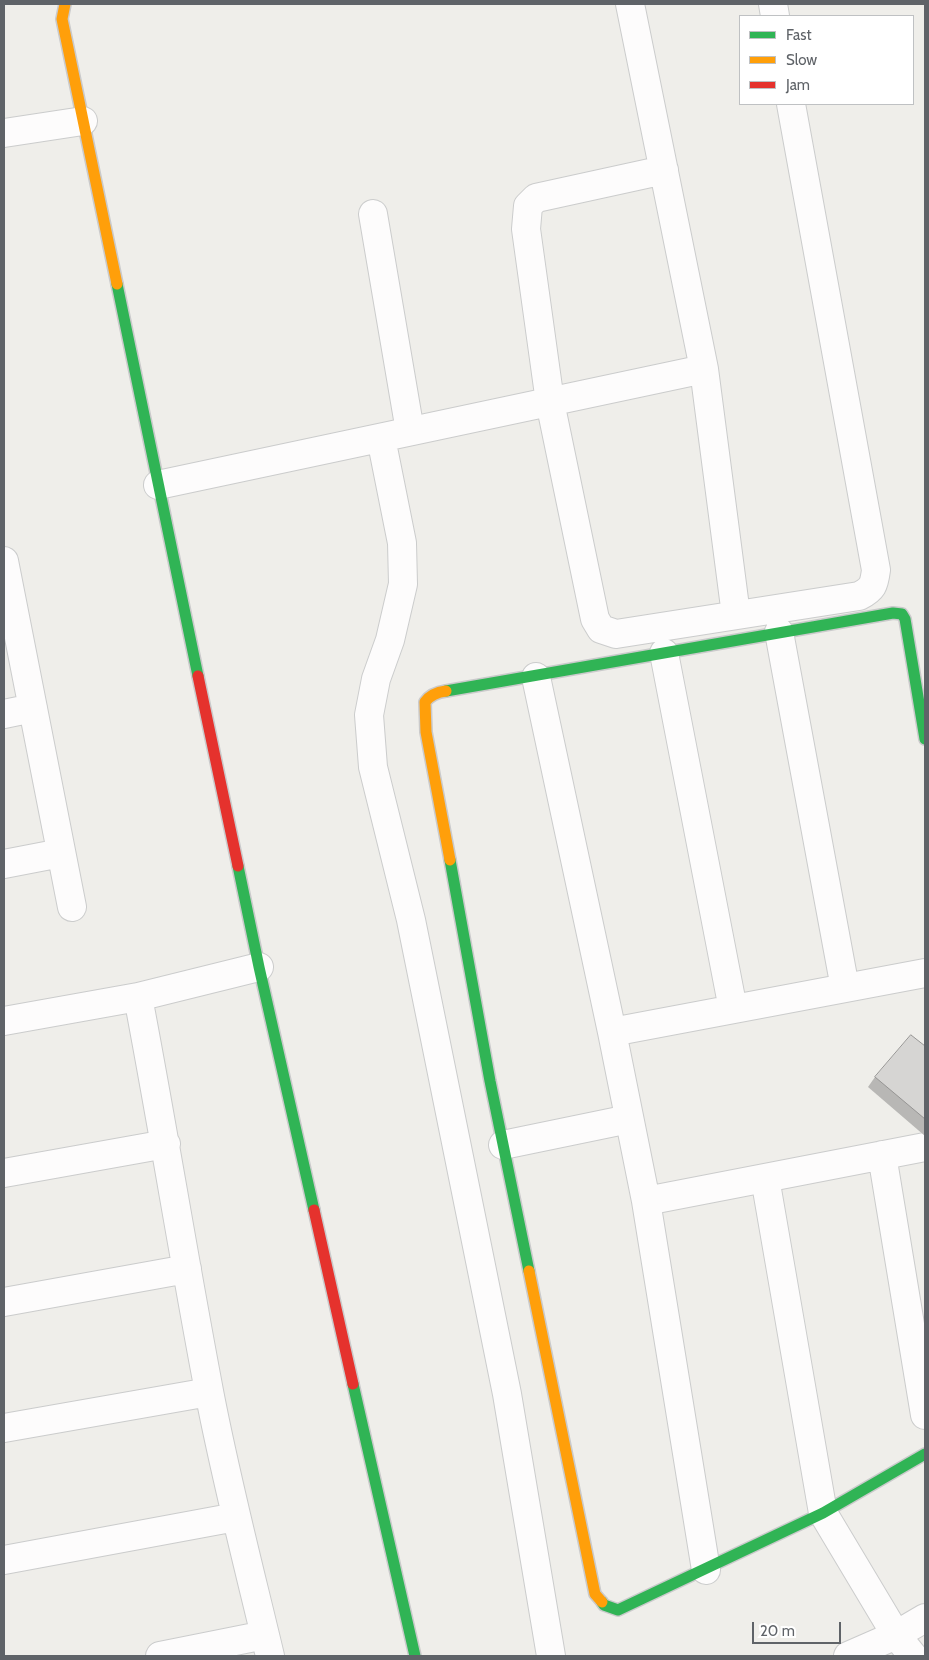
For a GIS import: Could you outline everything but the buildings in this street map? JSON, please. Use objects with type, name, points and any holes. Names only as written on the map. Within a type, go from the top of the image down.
[{"type":"street","points":[[65,4],[62,19],[259,967],[415,1656]]},
{"type":"street","points":[[630,4],[704,370],[736,614]]},
{"type":"street","points":[[664,170],[536,198],[528,206],[526,229],[550,402],[595,619],[601,629],[616,634],[859,596],[870,590],[875,581],[876,570],[791,105]]},
{"type":"street","points":[[4,133],[83,121]]},
{"type":"street","points":[[373,214],[410,431]]},
{"type":"street","points":[[158,485],[704,370]]},
{"type":"street","points":[[381,438],[402,543],[403,584],[390,640],[376,679],[369,715],[373,766],[411,920],[507,1394],[551,1656]]},
{"type":"street","points":[[4,568],[72,907]]},
{"type":"street","points":[[925,739],[905,619],[902,614],[893,613],[536,677],[438,692],[425,702],[426,732],[503,1145],[595,1594],[604,1605],[618,1610],[823,1513],[925,1454]]},
{"type":"street","points":[[779,632],[845,988]]},
{"type":"street","points":[[664,653],[733,1009]]},
{"type":"street","points":[[536,677],[646,1201],[706,1570]]},
{"type":"street","points":[[4,714],[33,708]]},
{"type":"street","points":[[4,864],[61,854]]},
{"type":"street","points":[[4,1021],[138,997],[259,967]]},
{"type":"street","points":[[612,1032],[925,973]]},
{"type":"street","points":[[138,997],[166,1144],[209,1392],[236,1517],[267,1646],[160,1656]]},
{"type":"street","points":[[503,1145],[629,1119]]},
{"type":"street","points":[[4,1173],[166,1144]]},
{"type":"street","points":[[646,1201],[925,1147]]},
{"type":"street","points":[[882,1156],[925,1415]]},
{"type":"street","points":[[765,1178],[823,1513],[896,1635],[913,1656]]},
{"type":"street","points":[[4,1302],[187,1269]]},
{"type":"street","points":[[4,1428],[209,1392]]},
{"type":"street","points":[[4,1560],[236,1517]]},
{"type":"street","points":[[848,1656],[896,1635],[925,1618]]},
{"type":"traffic: fast","points":[[117,284],[198,676]]},
{"type":"traffic: fast","points":[[446,691],[893,613],[902,614],[905,619],[925,739]]},
{"type":"traffic: fast","points":[[450,860],[490,1081],[529,1271]]},
{"type":"traffic: fast","points":[[238,866],[314,1210]]},
{"type":"traffic: fast","points":[[353,1384],[415,1656]]},
{"type":"traffic: fast","points":[[602,1602],[604,1605],[618,1610],[823,1513],[925,1454]]},
{"type":"traffic: slow","points":[[65,4],[62,19],[117,284]]},
{"type":"traffic: slow","points":[[446,691],[434,694],[425,702],[426,732],[450,860]]},
{"type":"traffic: slow","points":[[529,1271],[595,1594],[602,1602]]},
{"type":"traffic: jam","points":[[198,676],[238,866]]},
{"type":"traffic: jam","points":[[314,1210],[353,1384]]}]
